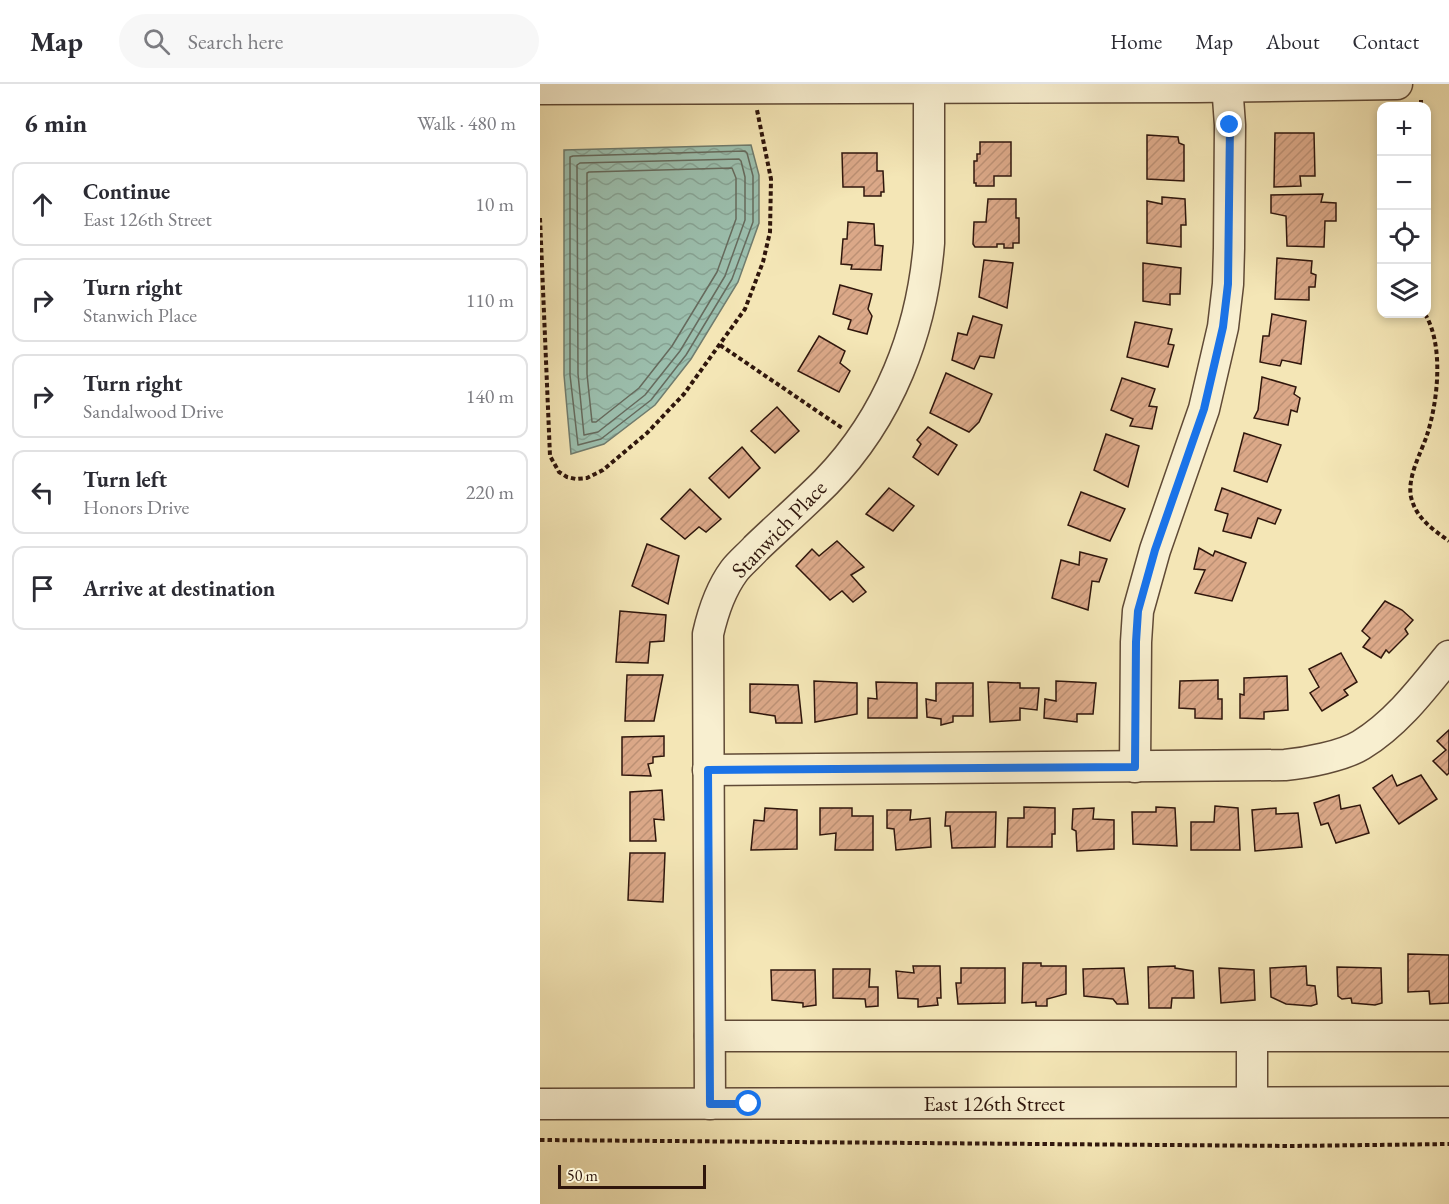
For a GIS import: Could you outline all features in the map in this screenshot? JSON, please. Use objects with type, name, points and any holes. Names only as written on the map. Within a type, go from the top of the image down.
[{"type":"street","points":[[1135,767],[1138,611],[1155,550],[1204,409],[1223,327],[1228,272],[1230,125],[1228,85]]},
{"type":"street","points":[[540,89],[1228,85],[1409,92]]},
{"type":"street","name":"Stanwich Place","points":[[710,1104],[708,634],[713,611],[734,570],[826,481],[850,453],[890,392],[907,352],[917,320],[929,243],[929,86]]},
{"type":"street","points":[[708,770],[1135,767],[1285,765],[1311,762],[1360,746],[1398,716],[1449,656]]},
{"type":"street","points":[[710,1036],[1449,1036]]},
{"type":"street","points":[[1252,1037],[1252,1102]]},
{"type":"street","name":"East 126th Street","points":[[540,1104],[1449,1101]]},
{"type":"path","points":[[540,218],[547,429],[550,456],[558,472],[576,479],[587,478],[603,470],[646,433],[684,394],[744,309],[763,262],[770,232],[771,179],[757,106]]},
{"type":"path","points":[[1427,318],[1435,338],[1438,358],[1435,392],[1428,432],[1415,468],[1411,494],[1421,518],[1449,541]]},
{"type":"path","points":[[720,345],[843,428]]},
{"type":"path","points":[[540,1140],[1292,1146],[1449,1144]]},
{"type":"water","points":[[751,145],[759,175],[759,223],[738,282],[691,359],[655,405],[604,444],[571,454],[564,375],[564,150]]},
{"type":"building","points":[[1275,133],[1314,133],[1315,176],[1300,176],[1301,186],[1274,187]]},
{"type":"building","points":[[1147,135],[1178,137],[1179,143],[1184,145],[1184,181],[1147,179]]},
{"type":"building","points":[[980,142],[1011,142],[1011,176],[994,176],[994,186],[976,186],[974,183],[974,161],[977,161],[977,154],[980,154]]},
{"type":"building","points":[[842,153],[877,153],[877,171],[883,171],[884,192],[881,192],[881,196],[864,196],[864,187],[843,187]]},
{"type":"building","points":[[1323,194],[1321,202],[1336,203],[1336,221],[1325,221],[1324,247],[1287,246],[1286,216],[1271,213],[1271,195]]},
{"type":"building","points":[[1162,197],[1185,199],[1186,225],[1181,225],[1181,247],[1147,243],[1147,201],[1162,204]]},
{"type":"building","points":[[988,199],[1016,199],[1019,243],[1013,243],[1013,248],[1004,248],[1004,244],[997,244],[997,247],[975,247],[973,244],[974,222],[986,222]]},
{"type":"building","points":[[848,222],[874,224],[875,245],[883,246],[881,270],[851,269],[852,265],[841,264],[843,239],[847,239]]},
{"type":"building","points":[[1277,258],[1312,261],[1311,273],[1316,275],[1315,287],[1309,287],[1309,300],[1275,299]]},
{"type":"building","points":[[984,260],[1013,263],[1007,308],[979,297]]},
{"type":"building","points":[[1143,263],[1181,268],[1180,294],[1170,294],[1170,305],[1143,301]]},
{"type":"building","points":[[840,285],[872,294],[868,309],[872,316],[867,334],[848,329],[851,320],[833,314]]},
{"type":"building","points":[[1272,314],[1306,321],[1301,364],[1282,360],[1280,366],[1260,362],[1263,336],[1269,336]]},
{"type":"building","points":[[973,316],[1002,325],[994,358],[980,356],[974,369],[952,360],[958,333],[967,335]]},
{"type":"building","points":[[1135,322],[1172,329],[1168,344],[1174,345],[1168,367],[1127,357]]},
{"type":"building","points":[[819,336],[845,351],[840,363],[850,371],[839,392],[798,371]]},
{"type":"building","points":[[946,373],[992,394],[979,422],[969,432],[930,413]]},
{"type":"building","points":[[1262,377],[1296,387],[1294,394],[1300,398],[1297,412],[1291,410],[1288,425],[1254,418],[1258,410]]},
{"type":"building","points":[[1122,378],[1155,389],[1149,406],[1157,407],[1152,429],[1130,426],[1133,419],[1111,410]]},
{"type":"building","points":[[777,407],[799,431],[775,453],[751,431]]},
{"type":"building","points":[[928,427],[957,445],[938,475],[913,457],[921,444],[917,440]]},
{"type":"building","points":[[1244,433],[1281,445],[1267,482],[1234,471]]},
{"type":"building","points":[[1106,434],[1139,446],[1128,487],[1094,470]]},
{"type":"building","points":[[742,447],[760,468],[729,498],[709,478]]},
{"type":"building","points":[[889,488],[914,506],[893,531],[866,514]]},
{"type":"building","points":[[1222,488],[1281,510],[1275,524],[1258,518],[1251,538],[1223,531],[1228,514],[1215,510]]},
{"type":"building","points":[[690,489],[721,519],[706,532],[699,527],[685,539],[661,519]]},
{"type":"building","points":[[1081,492],[1125,509],[1110,541],[1068,525]]},
{"type":"building","points":[[837,541],[864,567],[851,575],[866,592],[853,602],[842,591],[830,600],[796,566],[812,549],[819,556]]},
{"type":"building","points":[[647,544],[679,556],[668,604],[632,586]]},
{"type":"building","points":[[1199,548],[1213,556],[1215,551],[1246,563],[1232,601],[1195,593],[1205,570],[1194,569]]},
{"type":"building","points":[[1080,552],[1107,559],[1099,582],[1092,581],[1088,610],[1052,598],[1061,560],[1079,565]]},
{"type":"building","points":[[1385,601],[1402,610],[1413,620],[1405,629],[1408,634],[1389,653],[1386,650],[1381,658],[1363,647],[1370,638],[1362,631]]},
{"type":"building","points":[[620,611],[666,615],[664,641],[650,642],[648,663],[616,662]]},
{"type":"building","points":[[1341,653],[1357,682],[1344,690],[1348,695],[1322,711],[1310,693],[1319,687],[1309,669]]},
{"type":"building","points":[[627,675],[663,675],[654,721],[625,721]]},
{"type":"building","points":[[1287,676],[1288,710],[1264,712],[1264,719],[1240,718],[1240,694],[1244,695],[1244,678]]},
{"type":"building","points":[[1218,680],[1218,699],[1222,699],[1222,719],[1195,718],[1195,709],[1179,708],[1180,681]]},
{"type":"building","points":[[814,681],[857,683],[857,714],[815,722]]},
{"type":"building","points":[[1056,681],[1096,683],[1093,714],[1077,714],[1077,722],[1044,718],[1045,699],[1056,701]]},
{"type":"building","points":[[876,682],[917,683],[917,718],[868,718],[868,698],[877,699]]},
{"type":"building","points":[[988,682],[1020,683],[1020,688],[1039,688],[1037,710],[1020,708],[1020,720],[990,722]]},
{"type":"building","points":[[936,683],[973,683],[973,716],[953,716],[953,722],[941,725],[941,719],[927,717],[926,699],[936,701]]},
{"type":"building","points":[[750,684],[798,685],[802,723],[776,723],[775,716],[750,712]]},
{"type":"building","points":[[1449,730],[1449,773],[1447,775],[1433,761],[1446,750],[1437,741]]},
{"type":"building","points":[[664,736],[664,756],[653,757],[653,763],[648,764],[651,776],[622,775],[622,737]]},
{"type":"building","points":[[1392,775],[1397,786],[1421,775],[1437,799],[1399,824],[1373,788]]},
{"type":"building","points":[[662,790],[664,820],[654,819],[656,841],[630,841],[630,792]]},
{"type":"building","points":[[1339,795],[1341,809],[1360,805],[1369,833],[1336,843],[1328,823],[1321,825],[1314,803]]},
{"type":"building","points":[[1215,806],[1238,808],[1240,850],[1191,850],[1191,822],[1214,822]]},
{"type":"building","points":[[1024,807],[1055,808],[1055,834],[1052,834],[1052,847],[1007,847],[1008,818],[1024,818]]},
{"type":"building","points":[[1156,807],[1175,808],[1177,846],[1133,844],[1132,812],[1156,812]]},
{"type":"building","points":[[765,808],[797,810],[797,849],[751,850],[754,820],[764,821]]},
{"type":"building","points":[[820,808],[852,808],[852,816],[873,816],[873,850],[835,850],[836,833],[820,835]]},
{"type":"building","points":[[1094,808],[1093,819],[1114,820],[1114,849],[1077,851],[1076,831],[1072,829],[1073,809]]},
{"type":"building","points":[[1276,808],[1276,814],[1298,813],[1302,847],[1255,851],[1252,810]]},
{"type":"building","points":[[887,810],[911,810],[910,820],[930,818],[931,847],[896,850],[894,829],[887,828]]},
{"type":"building","points":[[946,812],[996,812],[995,847],[952,848],[950,826],[945,826]]},
{"type":"building","points":[[630,853],[665,853],[663,902],[628,900]]},
{"type":"building","points":[[1408,954],[1449,955],[1449,1003],[1430,1004],[1429,991],[1408,992]]},
{"type":"building","points":[[1023,963],[1066,966],[1066,994],[1047,999],[1047,1006],[1036,1006],[1036,1002],[1022,1003]]},
{"type":"building","points":[[913,966],[940,966],[941,998],[937,998],[938,1005],[918,1007],[918,999],[898,998],[896,971],[914,973]]},
{"type":"building","points":[[1175,966],[1175,968],[1193,971],[1194,998],[1172,998],[1171,1008],[1149,1008],[1148,967]]},
{"type":"building","points":[[1306,966],[1307,985],[1315,986],[1317,1004],[1311,1006],[1286,1004],[1271,997],[1270,968]]},
{"type":"building","points":[[1337,967],[1381,968],[1382,1003],[1375,1005],[1352,1003],[1351,998],[1342,999],[1338,996]]},
{"type":"building","points":[[961,968],[1005,968],[1005,1003],[958,1004],[956,983],[961,983]]},
{"type":"building","points":[[1124,968],[1128,1004],[1117,1004],[1113,999],[1084,996],[1083,969]]},
{"type":"building","points":[[1219,968],[1254,970],[1255,1000],[1221,1003]]},
{"type":"building","points":[[833,969],[870,969],[869,987],[878,987],[878,1006],[866,1007],[865,999],[833,998]]},
{"type":"building","points":[[771,970],[815,970],[816,1005],[803,1007],[803,1003],[772,1000]]},
{"type":"route","points":[[749,1104],[710,1104],[708,770],[1135,767],[1138,611],[1155,550],[1204,409],[1223,327],[1228,284],[1230,125]]}]
